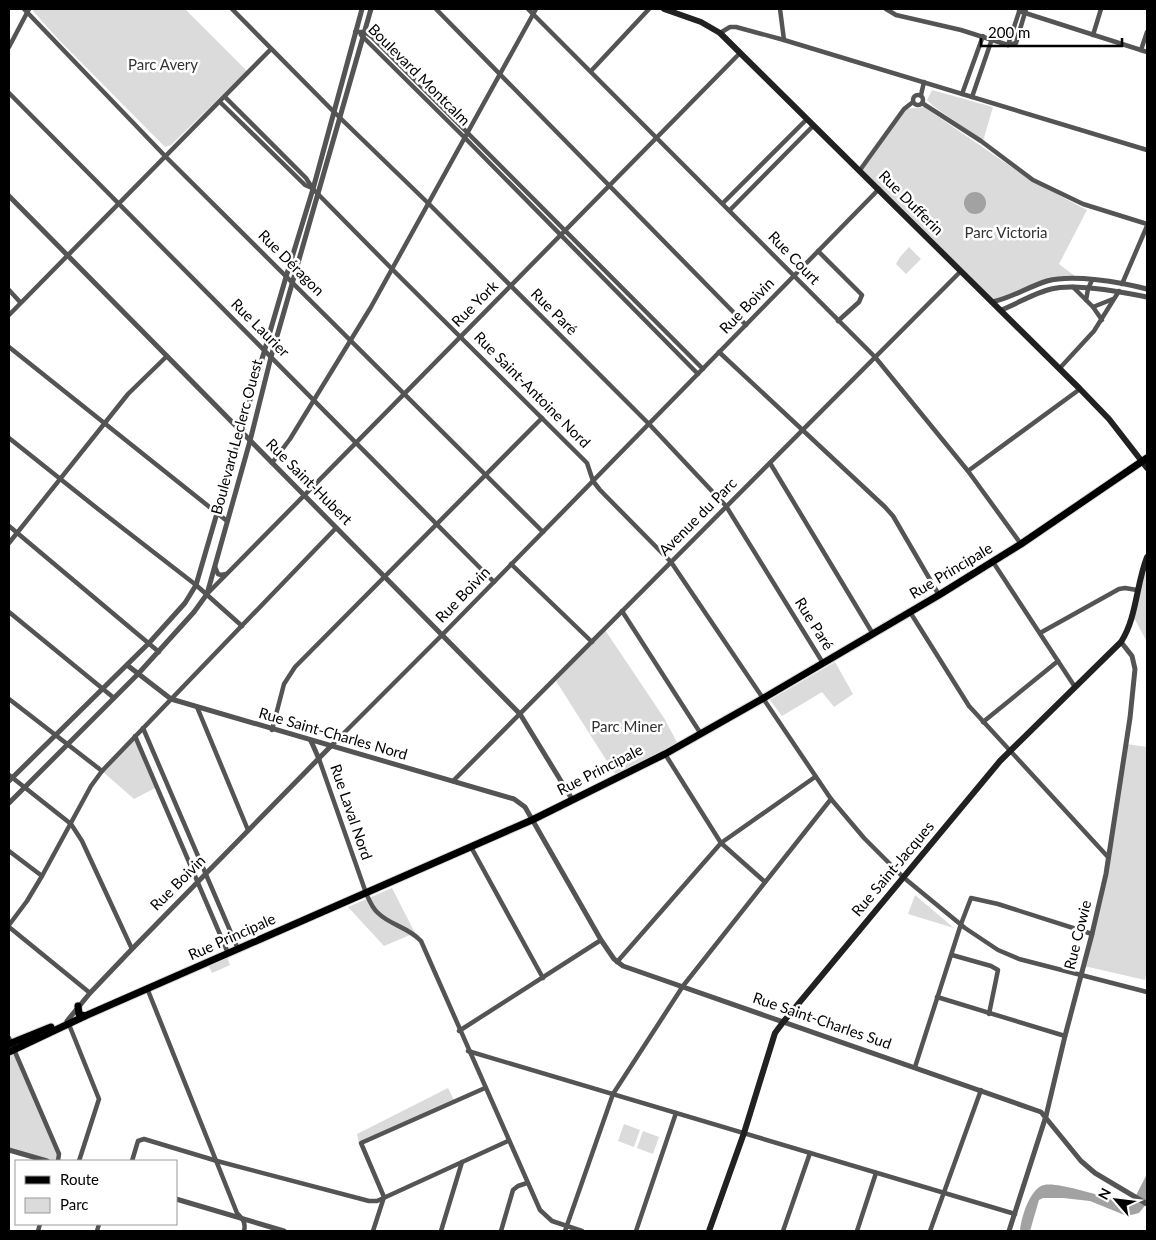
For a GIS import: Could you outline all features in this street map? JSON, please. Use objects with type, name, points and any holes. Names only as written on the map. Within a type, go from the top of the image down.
[{"type":"main road","name":"Rue Dufferin","points":[[664,9],[701,22],[720,33],[1080,389],[1145,460]]},
{"type":"main road","points":[[1145,460],[1147,468]]},
{"type":"main road","name":"Rue Principale","points":[[10,1045],[68,1023],[532,820],[665,754],[762,699],[993,562],[1145,460]]},
{"type":"main road","name":"Rue Saint-Jacques","points":[[709,1231],[744,1133],[775,1033],[903,877],[1010,751],[1121,642],[1131,623],[1137,590],[1147,557]]},
{"type":"main road","points":[[78,1006],[79,1014],[84,1016]]},
{"type":"street","name":"Rue Paré","points":[[232,9],[649,424],[726,506],[823,663]]},
{"type":"street","name":"Boulevard Leclerc Ouest","points":[[10,778],[127,666],[186,603],[196,585],[313,189],[362,9]]},
{"type":"street","name":"Boulevard Leclerc Ouest","points":[[9,803],[159,652],[207,594],[250,441],[271,357],[371,9]]},
{"type":"street","points":[[436,9],[746,324]]},
{"type":"street","name":"Rue Court","points":[[528,9],[534,11],[656,138],[730,210],[874,357],[968,471],[1022,544]]},
{"type":"street","points":[[591,71],[649,9]]},
{"type":"street","points":[[780,9],[784,40]]},
{"type":"street","points":[[886,9],[896,15],[984,36],[1008,45],[1016,43],[1026,11]]},
{"type":"street","points":[[1093,35],[1101,9]]},
{"type":"street","points":[[9,48],[27,10]]},
{"type":"street","name":"Rue Déragon","points":[[27,10],[166,157],[543,532]]},
{"type":"street","points":[[1008,45],[1019,10],[1147,52]]},
{"type":"street","points":[[272,463],[290,439],[351,341],[534,11]]},
{"type":"street","points":[[720,33],[730,27],[736,27],[784,40],[1147,150]]},
{"type":"street","name":"Boulevard Montcalm","points":[[355,32],[372,36],[703,368]]},
{"type":"street","points":[[1142,50],[1147,32]]},
{"type":"street","name":"Boulevard Montcalm","points":[[364,34],[560,236],[698,374]]},
{"type":"street","points":[[962,94],[984,36]]},
{"type":"street","points":[[972,97],[992,39]]},
{"type":"street","points":[[9,315],[271,49]]},
{"type":"street","name":"Rue York","points":[[207,594],[740,53]]},
{"type":"street","points":[[975,61],[984,63]]},
{"type":"street","points":[[922,103],[921,95],[924,82]]},
{"type":"street","name":"Rue Laurier","points":[[9,93],[494,582]]},
{"type":"street","points":[[860,170],[904,109],[913,102],[914,96],[917,94],[921,95]]},
{"type":"street","name":"Rue Saint-Antoine Nord","points":[[225,97],[306,178],[313,189]]},
{"type":"street","name":"Rue Saint-Antoine Nord","points":[[220,102],[305,185],[319,194],[587,463],[593,481],[671,562],[831,799],[864,838],[903,877],[984,942],[998,950],[1019,959],[1147,992]]},
{"type":"street","points":[[913,102],[918,105],[922,103],[981,141],[1033,180],[1083,204],[1147,225],[1122,284]]},
{"type":"street","points":[[723,203],[806,120]]},
{"type":"street","points":[[730,210],[813,126]]},
{"type":"street","points":[[762,164],[768,171]]},
{"type":"street","name":"Rue Boivin","points":[[68,1023],[78,1006],[197,882],[879,189]]},
{"type":"street","name":"Rue Saint-Hubert","points":[[9,196],[520,714],[572,799]]},
{"type":"street","points":[[818,251],[862,295],[859,302],[838,321]]},
{"type":"street","name":"Avenue du Parc","points":[[453,781],[961,271]]},
{"type":"street","points":[[992,302],[1005,299],[1050,280],[1092,280],[1147,289]]},
{"type":"street","points":[[1086,300],[1092,280]]},
{"type":"street","points":[[1073,287],[1093,307],[1102,320]]},
{"type":"street","points":[[1001,310],[1051,289],[1073,287],[1119,291],[1147,297]]},
{"type":"street","points":[[9,290],[20,302]]},
{"type":"street","points":[[1059,368],[1094,332],[1119,291]]},
{"type":"street","points":[[1093,307],[1114,298]]},
{"type":"street","points":[[9,347],[227,521]]},
{"type":"street","points":[[719,352],[872,494],[893,516],[939,595]]},
{"type":"street","points":[[9,543],[128,394],[166,356]]},
{"type":"street","points":[[968,471],[1080,389]]},
{"type":"street","points":[[272,730],[284,684],[289,675],[542,418]]},
{"type":"street","points":[[9,438],[196,585],[242,626]]},
{"type":"street","points":[[770,463],[873,634]]},
{"type":"street","points":[[9,526],[159,652]]},
{"type":"street","points":[[90,993],[9,926],[42,876],[91,786],[102,771],[336,528]]},
{"type":"street","points":[[993,562],[1075,687]]},
{"type":"street","points":[[511,564],[592,642]]},
{"type":"street","points":[[215,567],[218,574],[227,573]]},
{"type":"street","points":[[1040,633],[1118,589],[1137,590]]},
{"type":"street","points":[[622,611],[701,734]]},
{"type":"street","points":[[9,612],[114,698]]},
{"type":"street","points":[[910,612],[969,706],[1108,857]]},
{"type":"street","name":"Rue Cowie","points":[[1009,1231],[1046,1116],[1092,934],[1108,857],[1130,718],[1135,669],[1132,656],[1121,642]]},
{"type":"street","points":[[984,722],[1058,660]]},
{"type":"street","name":"Rue Saint-Charles Nord","points":[[127,666],[171,699],[330,747],[514,799],[525,806],[532,820]]},
{"type":"street","points":[[9,700],[102,771]]},
{"type":"street","points":[[197,707],[248,830]]},
{"type":"street","points":[[143,728],[238,949]]},
{"type":"street","points":[[135,736],[228,953]]},
{"type":"street","name":"Rue Laval Nord","points":[[311,741],[366,893],[374,909],[380,915],[412,932],[421,941],[468,1051],[540,1210],[546,1217],[566,1229],[582,1231]]},
{"type":"street","points":[[665,754],[721,844],[765,882]]},
{"type":"street","points":[[154,780],[163,776]]},
{"type":"street","points":[[532,820],[601,940],[617,962],[721,844],[815,777]]},
{"type":"street","points":[[10,778],[70,824],[82,840],[132,949]]},
{"type":"street","points":[[566,1229],[613,1094],[683,986],[831,799]]},
{"type":"street","points":[[165,807],[175,803]]},
{"type":"street","points":[[180,842],[189,837]]},
{"type":"street","points":[[471,847],[543,978]]},
{"type":"street","points":[[9,851],[42,876]]},
{"type":"street","points":[[915,1067],[961,924],[972,897],[1092,934]]},
{"type":"street","points":[[214,921],[224,916]]},
{"type":"street","points":[[459,1030],[601,940]]},
{"type":"street","points":[[952,955],[991,966],[998,970],[989,1014]]},
{"type":"street","name":"Rue Saint-Charles Sud","points":[[617,962],[623,966],[1041,1112],[1081,1161],[1095,1173],[1147,1204]]},
{"type":"street","points":[[147,988],[237,1213],[243,1219],[244,1231]]},
{"type":"street","points":[[937,998],[1065,1036]]},
{"type":"street","points":[[68,1023],[99,1099],[79,1160]]},
{"type":"street","points":[[10,1045],[59,1154],[58,1160]]},
{"type":"street","points":[[468,1051],[1015,1214]]},
{"type":"street","points":[[374,1231],[384,1197],[362,1143],[485,1088]]},
{"type":"street","points":[[930,1231],[981,1090]]},
{"type":"street","points":[[636,1231],[676,1113]]},
{"type":"street","points":[[132,1160],[136,1144],[140,1139],[217,1161],[370,1201],[377,1201],[508,1141]]},
{"type":"street","points":[[9,1150],[44,1160]]},
{"type":"street","points":[[783,1231],[810,1153]]},
{"type":"street","points":[[441,1231],[462,1162]]},
{"type":"street","points":[[857,1231],[876,1172]]},
{"type":"street","points":[[501,1231],[513,1190],[527,1183]]},
{"type":"street","points":[[178,1200],[284,1231]]},
{"type":"green space","name":"Parc Avery","points":[[35,9],[185,9],[247,71],[171,145],[165,147],[60,41],[33,11]]},
{"type":"green space","points":[[932,90],[993,107],[983,141],[927,100]]},
{"type":"green space","name":"Parc Victoria","points":[[924,107],[1032,181],[1087,210],[1059,264],[1075,276],[1048,279],[993,302],[860,170],[904,109]]},
{"type":"green space","points":[[909,247],[921,259],[906,274],[896,264]]},
{"type":"green space","points":[[1147,558],[1147,642],[1133,616]]},
{"type":"green space","name":"Parc Miner","points":[[605,630],[664,718],[679,746],[617,777],[556,681]]},
{"type":"green space","points":[[835,662],[853,694],[834,707],[822,692],[782,716],[770,700]]},
{"type":"green space","points":[[135,736],[157,787],[134,799],[102,771]]},
{"type":"green space","points":[[1127,744],[1147,747],[1147,972],[1145,980],[1084,966],[1106,874]]},
{"type":"green space","points":[[392,888],[415,933],[384,946],[348,907]]},
{"type":"green space","points":[[915,895],[954,928],[908,914]]},
{"type":"green space","points":[[227,957],[230,965],[212,973],[208,965]]},
{"type":"green space","points":[[14,1049],[59,1154],[58,1160],[45,1160],[9,1149],[9,1052]]},
{"type":"green space","points":[[448,1088],[455,1102],[359,1144],[357,1134]]},
{"type":"green space","points":[[624,1124],[640,1130],[634,1147],[618,1141]]},
{"type":"green space","points":[[643,1131],[659,1137],[653,1154],[637,1148]]},
{"type":"shaded area","points":[[975,192],[983,195],[986,203],[983,211],[975,214],[967,211],[964,203],[967,195]]},
{"type":"shaded area","points":[[1147,1174],[1147,1203],[1139,1213],[1127,1216],[1090,1201],[1043,1198],[1039,1200],[1030,1231],[1020,1231],[1024,1212],[1034,1192],[1039,1187],[1049,1184],[1073,1188],[1131,1205]]}]
